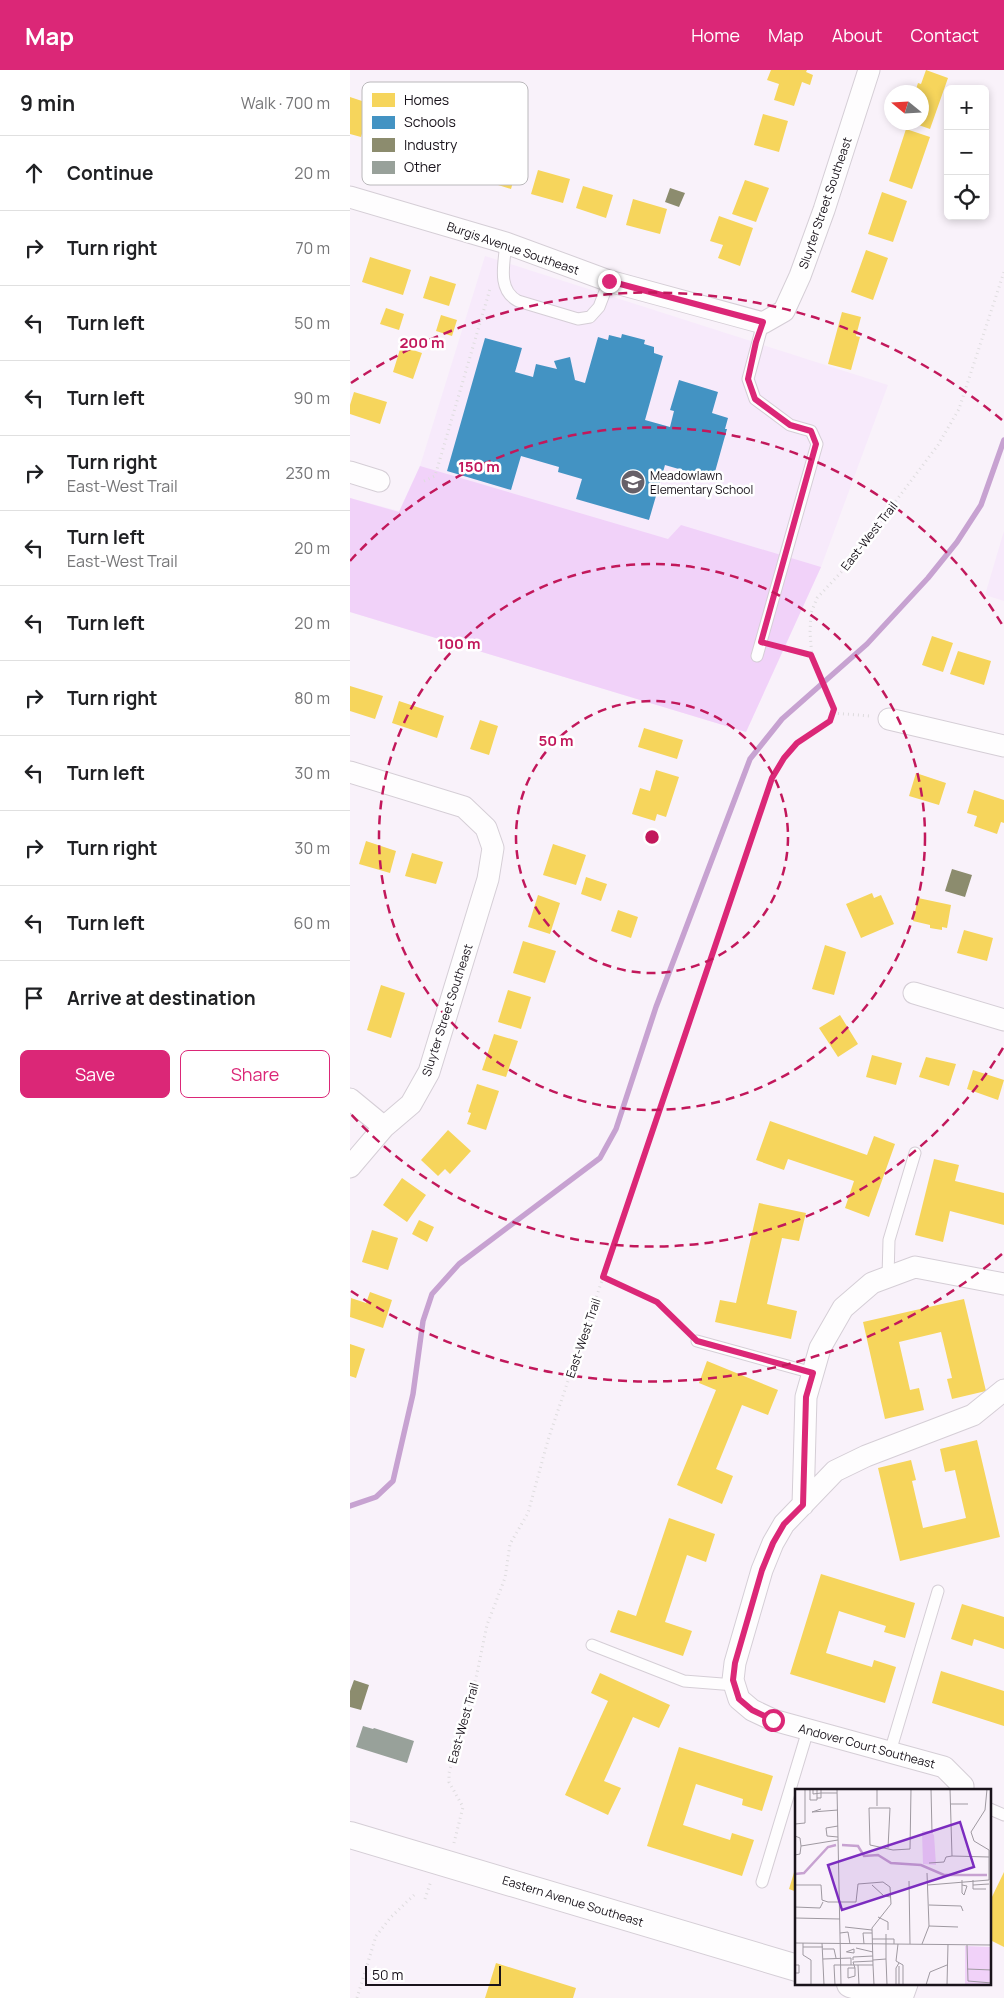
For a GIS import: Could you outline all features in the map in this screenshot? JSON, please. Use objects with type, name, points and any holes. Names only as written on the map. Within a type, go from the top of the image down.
[{"type":"street","name":"Sluyter Street Southeast","points":[[763,322],[784,311],[800,276],[824,210],[869,70]]},
{"type":"street","name":"Burgis Avenue Southeast","points":[[350,197],[506,243],[609,281],[763,322]]},
{"type":"street","points":[[350,472],[379,481]]},
{"type":"street","points":[[889,718],[1004,746]]},
{"type":"street","name":"Sluyter Street Southeast","points":[[350,772],[464,807],[486,828],[493,848],[488,879],[430,1072],[411,1104],[384,1127],[350,1167]]},
{"type":"street","points":[[914,993],[1004,1020]]},
{"type":"street","points":[[350,1099],[384,1127]]},
{"type":"street","points":[[803,1505],[806,1397],[820,1348],[843,1308],[872,1283],[915,1267],[1004,1284]]},
{"type":"street","points":[[734,1685],[735,1663],[762,1570],[773,1543],[784,1524],[835,1471],[866,1456],[973,1415],[1004,1390]]},
{"type":"street","name":"Andover Court Southeast","points":[[734,1685],[739,1699],[752,1710],[773,1720],[944,1767],[963,1786],[963,1789]]},
{"type":"street","name":"Eastern Avenue Southeast","points":[[350,1835],[795,1968]]},
{"type":"street","points":[[857,1986],[896,1998]]},
{"type":"street","points":[[902,1998],[906,1986]]},
{"type":"lane","points":[[506,243],[505,289],[510,297],[518,301],[578,318],[590,317],[599,308],[609,281]]},
{"type":"lane","points":[[756,656],[816,444],[811,431],[790,425],[755,399],[748,379],[756,342],[763,322]]},
{"type":"lane","points":[[888,1277],[889,1240],[915,1153]]},
{"type":"lane","points":[[697,1341],[813,1373]]},
{"type":"lane","points":[[890,1752],[938,1592]]},
{"type":"lane","points":[[592,1645],[684,1681],[734,1685]]},
{"type":"lane","points":[[762,1882],[808,1730]]},
{"type":"lane","points":[[992,1810],[1004,1815]]},
{"type":"path","name":"East-West Trail","points":[[444,1863],[449,1858],[463,1807],[449,1782],[449,1772],[476,1678],[487,1625],[505,1578],[510,1544],[528,1513],[548,1440],[772,778],[784,758],[797,743],[830,721],[833,713],[831,703],[811,657],[811,613],[817,598],[846,567],[938,445],[959,409],[1004,272]]},
{"type":"path","points":[[424,482],[435,476],[492,285]]},
{"type":"path","points":[[761,642],[811,657]]},
{"type":"path","points":[[833,713],[889,718]]},
{"type":"path","points":[[603,1277],[657,1302],[697,1341]]},
{"type":"path","points":[[357,1998],[376,1936],[391,1917],[414,1895]]},
{"type":"shaded area","name":"Meadowlawn Elementary School","points":[[485,256],[888,385],[821,567],[746,732],[350,612],[350,498],[399,511],[420,466]]},
{"type":"shaded area","points":[[420,466],[668,539],[681,525],[821,567],[746,732],[350,612],[350,498],[399,512]]},
{"type":"shaded area","points":[[1004,531],[1004,601],[985,595]]},
{"type":"building: Homes","points":[[771,70],[807,70],[806,72],[813,75],[810,85],[802,82],[794,106],[774,100],[779,84],[767,80]]},
{"type":"building: Homes","points":[[926,70],[948,78],[930,129],[929,85],[917,85],[918,83],[921,84]]},
{"type":"building: Homes","points":[[350,97],[362,101],[362,134],[361,137],[350,134]]},
{"type":"building: Homes","points":[[763,114],[788,121],[779,152],[754,145]]},
{"type":"building: Homes","points":[[906,130],[930,137],[912,189],[889,181]]},
{"type":"building: Homes","points":[[538,170],[570,179],[563,203],[531,194]]},
{"type":"building: Homes","points":[[745,180],[769,188],[756,222],[732,214]]},
{"type":"building: Homes","points":[[498,185],[512,185],[511,189]]},
{"type":"building: Homes","points":[[583,186],[613,195],[606,218],[576,208]]},
{"type":"building: Homes","points":[[882,192],[907,201],[893,242],[868,234]]},
{"type":"building: Homes","points":[[633,199],[667,209],[660,234],[626,225]]},
{"type":"building: Homes","points":[[719,216],[753,228],[740,266],[718,258],[723,245],[710,241]]},
{"type":"building: Homes","points":[[866,250],[888,258],[873,300],[851,292]]},
{"type":"building: Homes","points":[[370,257],[411,270],[403,295],[362,282]]},
{"type":"building: Homes","points":[[430,276],[456,284],[449,306],[423,298]]},
{"type":"building: Homes","points":[[386,308],[404,314],[399,330],[380,324]]},
{"type":"building: Homes","points":[[842,312],[861,317],[856,336],[860,337],[851,370],[828,364]]},
{"type":"building: Homes","points":[[441,315],[457,320],[452,336],[436,331]]},
{"type":"building: Homes","points":[[401,346],[422,353],[413,379],[393,372]]},
{"type":"building: Homes","points":[[354,392],[387,402],[380,424],[350,414],[350,405]]},
{"type":"building: Homes","points":[[932,636],[953,643],[943,672],[922,665]]},
{"type":"building: Homes","points":[[958,651],[991,661],[984,685],[950,674]]},
{"type":"building: Homes","points":[[350,686],[383,696],[375,719],[350,711]]},
{"type":"building: Homes","points":[[399,701],[444,716],[437,738],[392,723]]},
{"type":"building: Homes","points":[[480,720],[498,726],[489,755],[470,749]]},
{"type":"building: Homes","points":[[644,728],[683,740],[677,759],[638,747]]},
{"type":"building: Homes","points":[[656,770],[679,777],[666,817],[657,814],[655,821],[632,814],[640,788],[650,791]]},
{"type":"building: Homes","points":[[916,773],[946,783],[939,805],[909,796]]},
{"type":"building: Homes","points":[[974,790],[1004,800],[1004,823],[1001,822],[997,834],[974,826],[977,816],[967,813]]},
{"type":"building: Homes","points":[[366,841],[396,851],[390,873],[359,864]]},
{"type":"building: Homes","points":[[553,844],[586,855],[576,885],[543,875]]},
{"type":"building: Homes","points":[[412,853],[443,862],[436,884],[405,876]]},
{"type":"building: Homes","points":[[586,877],[607,884],[601,901],[581,894]]},
{"type":"building: Homes","points":[[872,893],[874,898],[881,895],[894,924],[861,938],[846,904]]},
{"type":"building: Homes","points":[[538,895],[560,903],[550,934],[528,927]]},
{"type":"building: Homes","points":[[918,898],[951,905],[947,928],[942,927],[942,930],[930,928],[930,925],[913,921]]},
{"type":"building: Homes","points":[[618,910],[638,917],[631,938],[611,931]]},
{"type":"building: Homes","points":[[964,930],[993,938],[987,961],[957,953]]},
{"type":"building: Homes","points":[[523,941],[556,951],[545,983],[513,973]]},
{"type":"building: Homes","points":[[825,945],[846,952],[834,995],[812,989]]},
{"type":"building: Homes","points":[[381,985],[405,993],[391,1038],[367,1030]]},
{"type":"building: Homes","points":[[508,990],[531,997],[521,1029],[498,1022]]},
{"type":"building: Homes","points":[[840,1015],[858,1044],[838,1057],[819,1028]]},
{"type":"building: Homes","points":[[494,1034],[518,1041],[506,1077],[482,1070]]},
{"type":"building: Homes","points":[[872,1055],[902,1063],[896,1085],[866,1077]]},
{"type":"building: Homes","points":[[926,1057],[956,1064],[949,1086],[919,1077]]},
{"type":"building: Homes","points":[[973,1070],[1004,1080],[998,1100],[967,1089]]},
{"type":"building: Homes","points":[[477,1084],[499,1091],[486,1130],[467,1124],[471,1113],[468,1112]]},
{"type":"building: Homes","points":[[770,1121],[867,1155],[874,1136],[895,1144],[869,1217],[845,1208],[854,1181],[788,1159],[784,1170],[756,1160]]},
{"type":"building: Homes","points":[[448,1130],[471,1151],[450,1174],[445,1169],[438,1176],[421,1160]]},
{"type":"building: Homes","points":[[934,1159],[959,1165],[955,1181],[1004,1193],[1004,1225],[950,1211],[943,1242],[915,1235]]},
{"type":"building: Homes","points":[[402,1178],[426,1195],[407,1222],[383,1205]]},
{"type":"building: Homes","points":[[759,1203],[806,1213],[799,1241],[782,1238],[767,1304],[797,1311],[791,1339],[715,1322],[720,1300],[736,1303]]},
{"type":"building: Homes","points":[[419,1220],[434,1227],[427,1242],[412,1234]]},
{"type":"building: Homes","points":[[372,1230],[398,1238],[388,1270],[362,1262]]},
{"type":"building: Homes","points":[[370,1292],[392,1300],[383,1328],[350,1317],[351,1298],[366,1303]]},
{"type":"building: Homes","points":[[964,1299],[986,1391],[952,1399],[947,1379],[952,1378],[941,1332],[899,1342],[910,1390],[919,1388],[924,1410],[885,1419],[863,1322]]},
{"type":"building: Homes","points":[[350,1344],[365,1349],[356,1378],[350,1376]]},
{"type":"building: Homes","points":[[707,1361],[778,1390],[768,1415],[742,1405],[716,1469],[733,1476],[722,1504],[677,1485],[716,1390],[699,1383]]},
{"type":"building: Homes","points":[[977,1440],[1000,1537],[900,1561],[878,1468],[911,1460],[916,1480],[912,1481],[923,1528],[966,1518],[955,1470],[945,1472],[940,1449]]},
{"type":"building: Homes","points":[[669,1518],[715,1534],[706,1562],[687,1555],[665,1622],[692,1631],[683,1656],[610,1632],[618,1610],[636,1616]]},
{"type":"building: Homes","points":[[821,1574],[915,1603],[905,1638],[884,1632],[886,1626],[839,1611],[826,1653],[872,1667],[874,1660],[896,1667],[885,1703],[790,1674]]},
{"type":"building: Homes","points":[[962,1604],[1004,1617],[1004,1649],[974,1639],[972,1646],[951,1639]]},
{"type":"building: Homes","points":[[941,1671],[1004,1691],[1004,1726],[932,1703]]},
{"type":"building: Homes","points":[[600,1673],[670,1705],[659,1728],[633,1717],[604,1781],[621,1788],[608,1815],[565,1795],[608,1701],[591,1693]]},
{"type":"building: Homes","points":[[679,1747],[773,1776],[762,1811],[742,1805],[743,1799],[696,1784],[683,1825],[730,1840],[732,1833],[754,1840],[742,1876],[647,1846]]},
{"type":"building: Homes","points":[[795,1869],[795,1891],[789,1889]]},
{"type":"building: Homes","points":[[1004,1872],[1004,1947],[992,1941],[992,1897]]},
{"type":"building: Homes","points":[[496,1963],[576,1988],[573,1998],[485,1998]]},
{"type":"building: Schools","points":[[622,334],[645,340],[644,344],[654,347],[654,353],[663,356],[645,420],[670,427],[674,411],[670,410],[679,380],[718,392],[712,413],[728,418],[725,429],[727,429],[713,479],[665,465],[649,520],[576,499],[582,479],[558,472],[559,467],[521,456],[511,490],[447,471],[485,338],[522,348],[515,372],[533,377],[536,364],[557,369],[554,361],[570,357],[575,380],[585,383],[598,337],[608,340],[609,335],[621,338]]},
{"type":"building: Industry","points":[[670,188],[685,193],[679,207],[665,202]]},
{"type":"building: Industry","points":[[952,869],[972,875],[965,897],[945,891]]},
{"type":"building: Industry","points":[[354,1680],[369,1685],[361,1710],[350,1707],[350,1691]]},
{"type":"building: Other","points":[[363,1726],[414,1741],[407,1763],[356,1747]]},
{"type":"waterway","points":[[350,1506],[376,1497],[393,1481],[413,1394],[423,1321],[432,1294],[459,1264],[600,1158],[616,1129],[656,1007],[750,759],[782,719],[867,644],[928,578],[957,542],[981,505],[1004,440]]},
{"type":"place","name":"Meadowlawn Elementary School","points":[[633,482]]},
{"type":"route","points":[[609,281],[763,322],[756,342],[748,379],[755,399],[790,425],[811,431],[816,444],[761,642],[811,655],[834,709],[833,716],[830,721],[797,743],[784,758],[772,778],[603,1277],[657,1302],[697,1341],[813,1373],[806,1397],[803,1505],[784,1524],[773,1543],[762,1570],[735,1663],[733,1680],[739,1699],[752,1710],[773,1720]]}]
